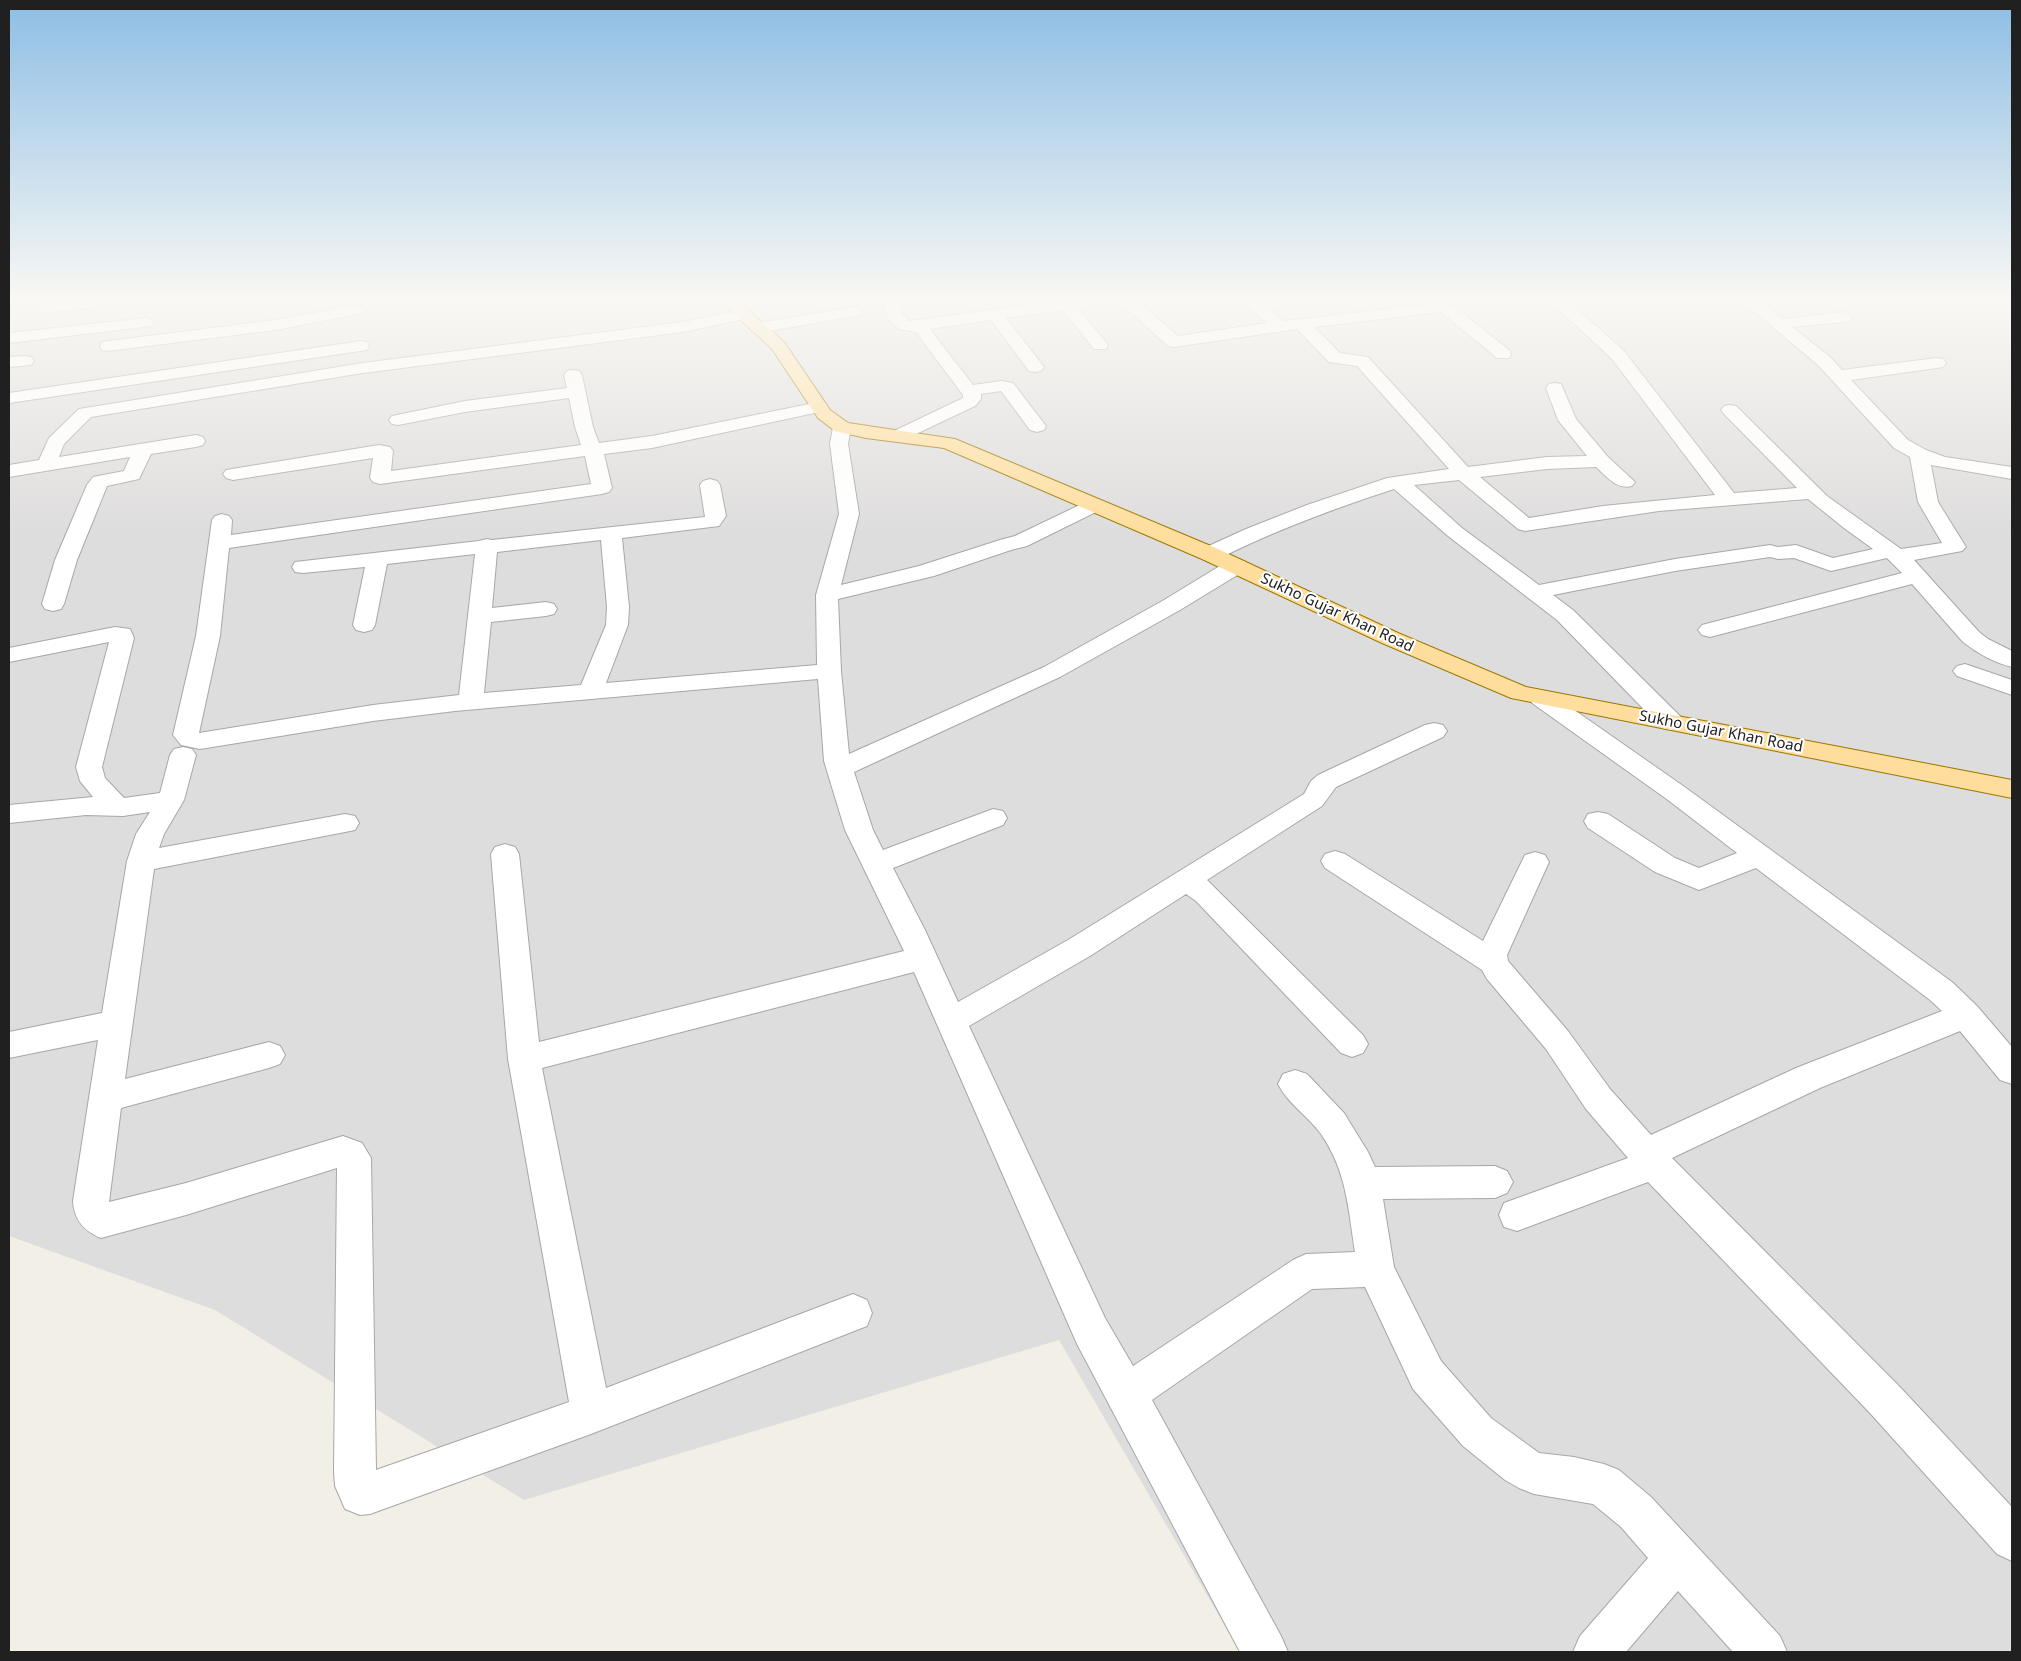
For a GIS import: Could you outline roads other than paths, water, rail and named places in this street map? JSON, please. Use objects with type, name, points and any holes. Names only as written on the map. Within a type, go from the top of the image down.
[{"type":"main road","points":[[803,380],[831,417]]},
{"type":"main road","name":"Sukho Gujar Khan Road","points":[[831,417],[899,436],[948,442],[1210,554],[1390,638],[1520,694],[2012,789]]},
{"type":"street","points":[[9,398],[134,380]]},
{"type":"street","points":[[47,464],[56,442],[85,413],[298,380]]},
{"type":"street","points":[[899,436],[969,402],[972,399],[972,395],[960,380]]},
{"type":"street","points":[[1379,380],[1463,473],[1525,525],[1604,512],[1812,493]]},
{"type":"street","points":[[1637,380],[1729,500]]},
{"type":"street","points":[[1841,380],[1901,444],[1919,454],[1941,462],[2012,472]]},
{"type":"street","points":[[398,420],[450,408],[503,400],[575,383],[576,397],[602,488],[221,532],[208,636],[186,735],[190,739],[200,741],[373,713],[471,702],[829,672]]},
{"type":"street","points":[[969,391],[1001,386],[1007,387],[1037,426]]},
{"type":"street","points":[[1555,388],[1567,420],[1601,461],[1625,482]]},
{"type":"street","points":[[1730,410],[1812,493],[1851,524],[1894,554],[1917,576],[1971,637],[1980,644],[2012,660]]},
{"type":"street","points":[[233,474],[383,451],[380,478],[831,417],[839,444],[849,514],[827,595],[829,672],[838,761],[859,830],[951,1020],[1091,1331],[1127,1394],[1265,1652]]},
{"type":"street","points":[[9,471],[196,441]]},
{"type":"street","points":[[53,604],[66,560],[97,485],[100,481],[132,475],[143,450]]},
{"type":"street","points":[[1536,592],[1675,565],[1770,551],[1778,553],[1796,551],[1830,565],[1955,546],[1928,502],[1919,454]]},
{"type":"street","points":[[1210,554],[1253,533],[1314,509],[1363,491],[1398,482],[1547,463],[1601,461]]},
{"type":"street","points":[[1398,482],[1455,532],[1536,592],[1585,634],[1671,722]]},
{"type":"street","points":[[303,567],[487,545],[712,522],[716,516],[710,485]]},
{"type":"street","points":[[827,595],[926,571],[1007,544],[1020,542],[1096,505]]},
{"type":"street","points":[[590,692],[617,625],[618,607],[612,533]]},
{"type":"street","points":[[471,702],[487,545]]},
{"type":"street","points":[[364,625],[378,558]]},
{"type":"street","points":[[840,768],[1052,672],[1172,605],[1236,566]]},
{"type":"street","points":[[1710,630],[1917,576]]},
{"type":"street","points":[[481,616],[546,610]]},
{"type":"street","points":[[9,655],[122,634],[89,767],[93,781],[118,807]]},
{"type":"street","points":[[1965,671],[2012,688]]},
{"type":"street","points":[[1541,698],[1677,794],[1757,856],[1941,991],[1966,1015],[2012,1070]]},
{"type":"street","points":[[951,1020],[1079,948],[1313,800],[1320,787],[1327,781],[1434,731]]},
{"type":"street","points":[[183,755],[171,800],[150,834],[141,861],[91,1192],[91,1210],[101,1221],[186,1199],[343,1151],[354,1158],[355,1472],[356,1486],[360,1494],[370,1493],[591,1414],[853,1313]]},
{"type":"street","points":[[9,814],[86,806],[118,807],[171,800]]},
{"type":"street","points":[[876,864],[993,818]]},
{"type":"street","points":[[1598,821],[1665,865],[1699,880],[1757,856]]},
{"type":"street","points":[[141,861],[345,823]]},
{"type":"street","points":[[505,854],[524,1060],[591,1414]]},
{"type":"street","points":[[1335,860],[1493,962],[1557,1040],[1578,1074],[1650,1159],[1884,1399],[2012,1539]]},
{"type":"street","points":[[1493,962],[1492,955],[1535,862]]},
{"type":"street","points":[[1187,879],[1206,894],[1352,1044]]},
{"type":"street","points":[[524,1060],[922,958]]},
{"type":"street","points":[[1516,1216],[1650,1159],[1808,1078],[1966,1015]]},
{"type":"street","points":[[9,1045],[117,1023]]},
{"type":"street","points":[[105,1098],[269,1055]]},
{"type":"street","points":[[1295,1084],[1332,1123],[1356,1163],[1376,1269],[1427,1375],[1477,1432],[1520,1465],[1534,1473],[1574,1478],[1604,1485],[1636,1512],[1764,1652]]},
{"type":"street","points":[[1361,1184],[1496,1182]]},
{"type":"street","points":[[1127,1394],[1306,1272],[1376,1269]]},
{"type":"street","points":[[1596,1652],[1677,1558]]}]
